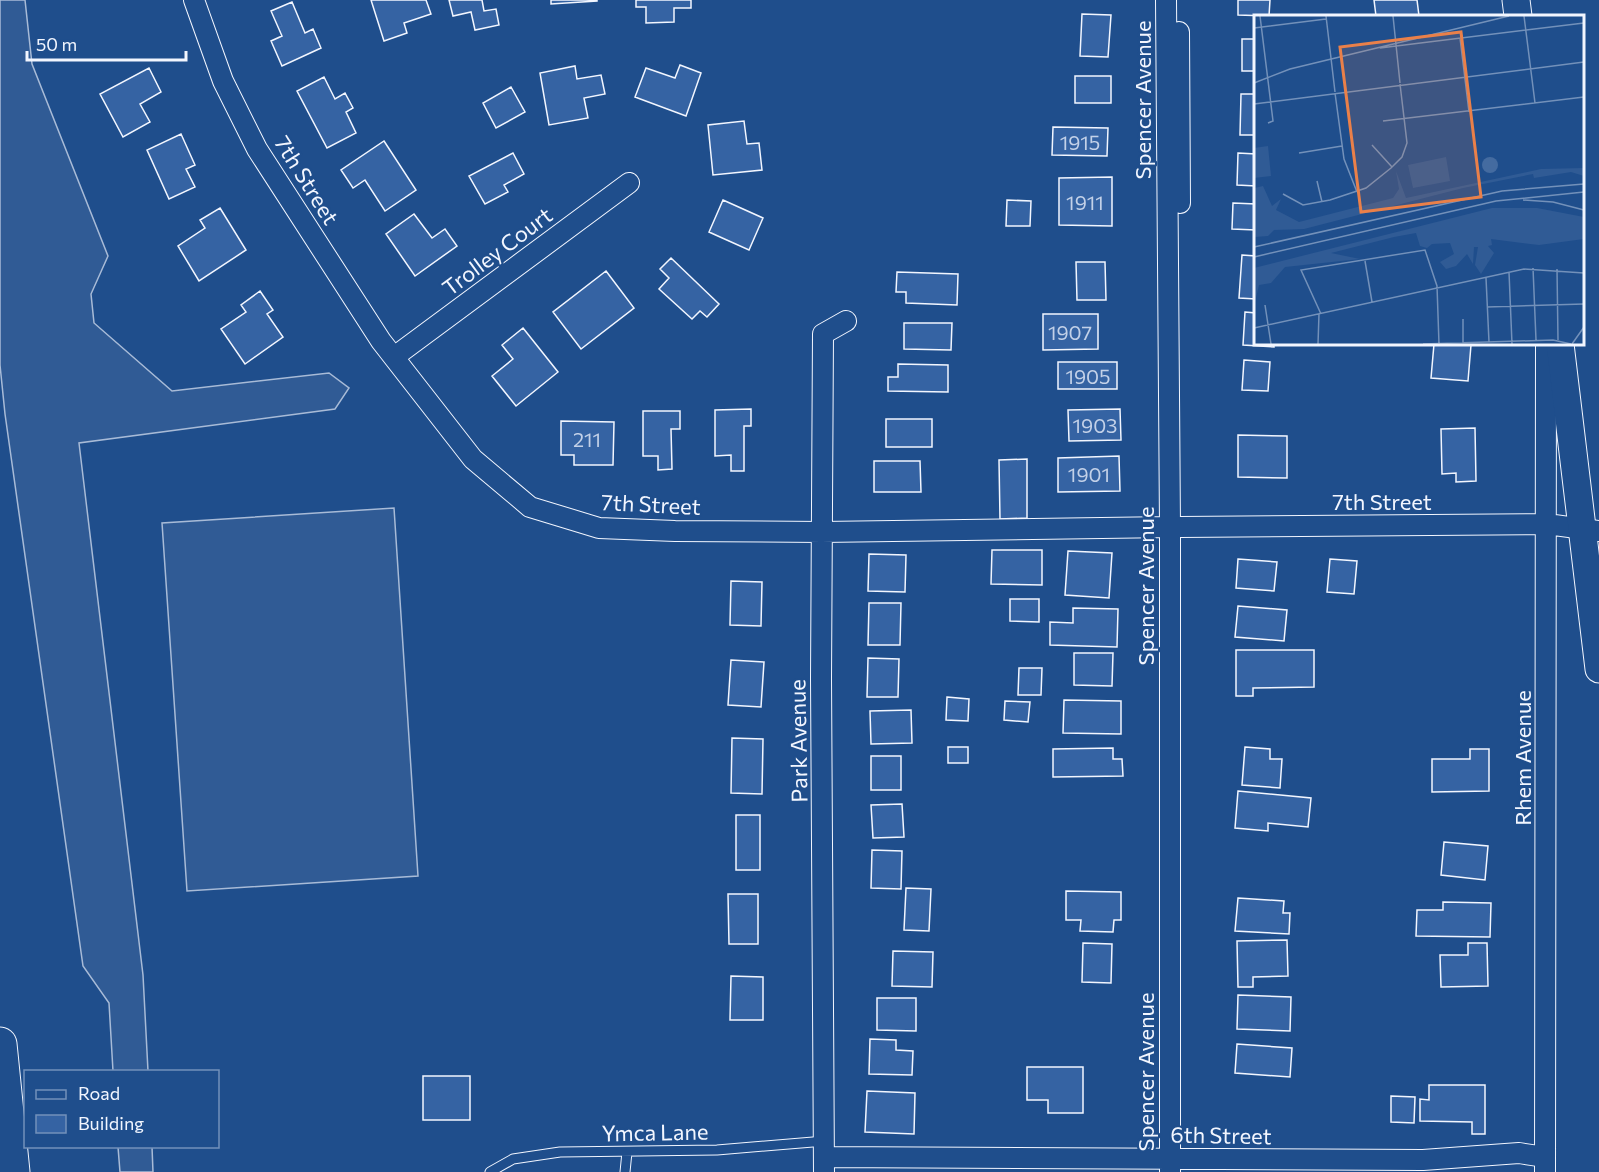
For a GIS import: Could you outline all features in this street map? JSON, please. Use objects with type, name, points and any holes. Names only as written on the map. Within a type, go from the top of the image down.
[{"type":"highway","points":[[0,1044],[13,1172]]},
{"type":"street","name":"7th Street","points":[[194,0],[224,81],[257,149],[394,357],[474,459],[530,507],[599,528],[822,532],[1546,524],[1591,531]]},
{"type":"street","name":"Spencer Avenue","points":[[1166,0],[1175,527]]},
{"type":"street","name":"Spencer Avenue","points":[[1176,1165],[1175,527],[1179,0]]},
{"type":"street","points":[[1516,0],[1518,15]]},
{"type":"street","name":"Trolley Court","points":[[394,357],[629,183]]},
{"type":"street","name":"Park Avenue","points":[[824,1157],[823,334],[846,321]]},
{"type":"street","name":"Rhem Avenue","points":[[1545,1164],[1546,345]]},
{"type":"street","points":[[1560,345],[1591,531],[1599,669]]},
{"type":"street","name":"6th Street","points":[[824,1157],[1176,1165],[1423,1160],[1519,1154],[1545,1164]]},
{"type":"lane","name":"Ymca Lane","points":[[490,1172],[513,1159],[560,1152],[717,1150],[824,1157]]},
{"type":"lane","points":[[625,1172],[627,1152]]},
{"type":"shaded area","points":[[0,0],[25,0],[32,64],[108,256],[91,294],[94,323],[172,391],[329,373],[349,388],[335,409],[79,443],[143,975],[148,1070],[113,1070],[109,1003],[83,966],[0,365]]},
{"type":"shaded area","points":[[394,508],[418,876],[187,891],[162,523]]},
{"type":"shaded area","points":[[118,1148],[152,1148],[153,1172],[120,1172]]},
{"type":"building","points":[[371,0],[426,0],[431,14],[404,23],[407,33],[384,41]]},
{"type":"building","points":[[449,0],[482,0],[484,11],[496,9],[499,25],[475,30],[471,12],[453,16]]},
{"type":"building","points":[[551,0],[597,0],[597,1],[551,4]]},
{"type":"building","points":[[636,0],[691,0],[691,8],[674,8],[674,22],[646,23],[646,7],[636,7]]},
{"type":"building","points":[[1238,0],[1270,0],[1269,15],[1238,15]]},
{"type":"building","points":[[1374,0],[1417,0],[1419,15],[1376,15]]},
{"type":"building","points":[[292,2],[305,33],[313,29],[321,48],[282,66],[271,41],[282,36],[271,11]]},
{"type":"building","points":[[1082,14],[1111,15],[1108,57],[1080,56]]},
{"type":"building","points":[[1242,39],[1254,39],[1254,71],[1242,71]]},
{"type":"building","points":[[680,65],[701,73],[686,116],[635,97],[646,68],[675,78]]},
{"type":"building","points":[[575,66],[577,79],[601,75],[605,94],[584,98],[588,118],[549,125],[540,73]]},
{"type":"building","points":[[149,68],[161,92],[140,104],[150,122],[123,137],[100,94]]},
{"type":"building","points":[[1075,76],[1111,76],[1111,103],[1075,103]]},
{"type":"building","points":[[324,77],[335,99],[345,93],[353,108],[346,112],[356,133],[327,148],[297,91]]},
{"type":"building","points":[[511,87],[525,112],[496,128],[483,103]]},
{"type":"building","points":[[1241,94],[1254,94],[1254,135],[1240,135]]},
{"type":"building","points":[[744,121],[747,144],[759,143],[762,170],[713,175],[708,125]]},
{"type":"building","points":[[1053,127],[1108,128],[1107,156],[1052,155]]},
{"type":"building","points":[[181,134],[195,165],[186,169],[195,187],[169,199],[147,150]]},
{"type":"building","points":[[384,141],[416,190],[385,211],[365,180],[353,188],[341,170]]},
{"type":"building","points":[[513,153],[524,174],[504,185],[508,192],[485,204],[469,176]]},
{"type":"building","points":[[1238,153],[1254,154],[1254,186],[1237,185]]},
{"type":"building","points":[[1112,177],[1112,226],[1059,225],[1059,178]]},
{"type":"building","points":[[723,200],[763,218],[749,250],[709,232]]},
{"type":"building","points":[[1007,200],[1031,201],[1030,226],[1006,226]]},
{"type":"building","points":[[1233,203],[1254,204],[1254,230],[1232,229]]},
{"type":"building","points":[[220,208],[246,250],[199,281],[178,246],[205,228],[200,220]]},
{"type":"building","points":[[414,214],[432,238],[445,229],[457,246],[415,276],[386,234]]},
{"type":"building","points":[[1242,255],[1254,256],[1254,299],[1239,298]]},
{"type":"building","points":[[671,258],[719,304],[707,317],[700,311],[692,319],[659,289],[669,278],[660,269]]},
{"type":"building","points":[[1076,262],[1105,262],[1106,300],[1077,300]]},
{"type":"building","points":[[606,271],[634,308],[581,349],[553,312]]},
{"type":"building","points":[[897,272],[958,274],[957,305],[906,303],[906,292],[896,292]]},
{"type":"building","points":[[260,291],[273,310],[267,314],[283,337],[245,364],[221,329],[246,312],[241,305]]},
{"type":"building","points":[[1245,312],[1254,313],[1254,345],[1274,345],[1274,347],[1243,345]]},
{"type":"building","points":[[1043,314],[1098,314],[1098,349],[1043,350]]},
{"type":"building","points":[[904,323],[952,323],[951,350],[904,349]]},
{"type":"building","points":[[523,328],[558,372],[516,406],[492,376],[513,359],[502,345]]},
{"type":"building","points":[[1434,345],[1471,345],[1468,381],[1431,378]]},
{"type":"building","points":[[1244,360],[1270,362],[1268,391],[1242,390]]},
{"type":"building","points":[[1058,362],[1117,362],[1117,389],[1058,389]]},
{"type":"building","points":[[898,364],[948,365],[948,392],[888,391],[888,377],[898,377]]},
{"type":"building","points":[[751,409],[751,426],[744,426],[744,471],[731,471],[731,455],[715,456],[715,410]]},
{"type":"building","points":[[1120,409],[1121,440],[1069,441],[1068,410]]},
{"type":"building","points":[[643,411],[680,411],[680,429],[671,429],[672,469],[658,470],[658,456],[643,456]]},
{"type":"building","points":[[886,419],[932,419],[932,447],[886,447]]},
{"type":"building","points":[[561,421],[614,422],[613,465],[574,465],[574,455],[561,455]]},
{"type":"building","points":[[1475,428],[1476,481],[1456,482],[1456,473],[1442,474],[1441,429]]},
{"type":"building","points":[[1238,435],[1287,436],[1287,478],[1238,477]]},
{"type":"building","points":[[1119,456],[1120,491],[1058,492],[1058,458]]},
{"type":"building","points":[[1027,459],[1027,518],[1000,519],[999,460]]},
{"type":"building","points":[[874,461],[920,461],[921,492],[874,492]]},
{"type":"building","points":[[992,550],[1042,550],[1042,585],[991,584]]},
{"type":"building","points":[[1068,551],[1112,553],[1109,598],[1065,595]]},
{"type":"building","points":[[869,554],[906,555],[905,592],[868,591]]},
{"type":"building","points":[[1238,559],[1277,562],[1274,591],[1236,588]]},
{"type":"building","points":[[1330,559],[1357,561],[1354,594],[1327,592]]},
{"type":"building","points":[[731,581],[762,582],[761,626],[730,625]]},
{"type":"building","points":[[1010,599],[1039,599],[1039,622],[1010,621]]},
{"type":"building","points":[[869,603],[901,603],[900,645],[868,645]]},
{"type":"building","points":[[1238,606],[1287,610],[1284,641],[1235,637]]},
{"type":"building","points":[[1073,608],[1118,609],[1117,647],[1050,645],[1050,622],[1073,623]]},
{"type":"building","points":[[1236,650],[1314,650],[1314,687],[1253,688],[1253,696],[1236,696]]},
{"type":"building","points":[[1074,653],[1113,653],[1112,686],[1074,685]]},
{"type":"building","points":[[868,658],[899,659],[898,697],[867,697]]},
{"type":"building","points":[[731,660],[764,662],[761,707],[728,705]]},
{"type":"building","points":[[1019,668],[1042,668],[1041,695],[1018,695]]},
{"type":"building","points":[[947,697],[969,699],[968,721],[946,720]]},
{"type":"building","points":[[1064,700],[1121,701],[1121,734],[1063,733]]},
{"type":"building","points":[[1005,701],[1030,702],[1028,722],[1004,720]]},
{"type":"building","points":[[911,710],[912,743],[871,744],[870,711]]},
{"type":"building","points":[[732,738],[763,739],[762,794],[731,793]]},
{"type":"building","points":[[948,747],[968,747],[968,763],[948,763]]},
{"type":"building","points":[[1245,747],[1270,749],[1270,759],[1282,759],[1280,788],[1242,785]]},
{"type":"building","points":[[1113,748],[1113,759],[1122,759],[1123,776],[1053,777],[1053,749]]},
{"type":"building","points":[[1470,749],[1489,749],[1489,791],[1432,792],[1432,759],[1470,759]]},
{"type":"building","points":[[871,756],[901,756],[901,790],[871,790]]},
{"type":"building","points":[[1238,791],[1311,798],[1308,827],[1268,823],[1268,831],[1235,828]]},
{"type":"building","points":[[902,804],[904,837],[873,838],[871,805]]},
{"type":"building","points":[[736,815],[760,815],[760,870],[736,870]]},
{"type":"building","points":[[1444,842],[1488,846],[1485,880],[1441,875]]},
{"type":"building","points":[[872,850],[902,851],[901,889],[871,888]]},
{"type":"building","points":[[906,888],[931,889],[929,931],[904,930]]},
{"type":"building","points":[[1066,891],[1121,892],[1121,920],[1114,920],[1113,932],[1080,931],[1081,920],[1066,920]]},
{"type":"building","points":[[728,894],[758,894],[758,944],[729,944]]},
{"type":"building","points":[[1238,898],[1284,901],[1283,913],[1290,913],[1289,934],[1235,931]]},
{"type":"building","points":[[1443,902],[1491,903],[1490,937],[1416,936],[1417,910],[1443,910]]},
{"type":"building","points":[[1287,940],[1288,976],[1253,977],[1253,987],[1238,987],[1237,941]]},
{"type":"building","points":[[1083,943],[1112,944],[1111,983],[1082,982]]},
{"type":"building","points":[[1468,943],[1487,943],[1488,986],[1441,987],[1440,955],[1468,955]]},
{"type":"building","points":[[893,951],[933,952],[932,987],[892,986]]},
{"type":"building","points":[[731,976],[763,977],[763,1020],[730,1020]]},
{"type":"building","points":[[1238,995],[1291,997],[1290,1031],[1237,1029]]},
{"type":"building","points":[[877,998],[916,998],[916,1031],[877,1030]]},
{"type":"building","points":[[870,1039],[896,1040],[896,1050],[913,1051],[912,1075],[869,1074]]},
{"type":"building","points":[[1237,1044],[1292,1048],[1290,1077],[1235,1073]]},
{"type":"building","points":[[1027,1067],[1083,1067],[1083,1113],[1048,1113],[1048,1100],[1027,1100]]},
{"type":"building","points":[[423,1076],[470,1076],[470,1120],[423,1120]]},
{"type":"building","points":[[1429,1085],[1485,1085],[1485,1134],[1472,1134],[1472,1122],[1420,1121],[1420,1099],[1429,1100]]},
{"type":"building","points":[[867,1091],[915,1093],[914,1134],[865,1132]]},
{"type":"building","points":[[1391,1096],[1415,1097],[1414,1123],[1391,1122]]}]
